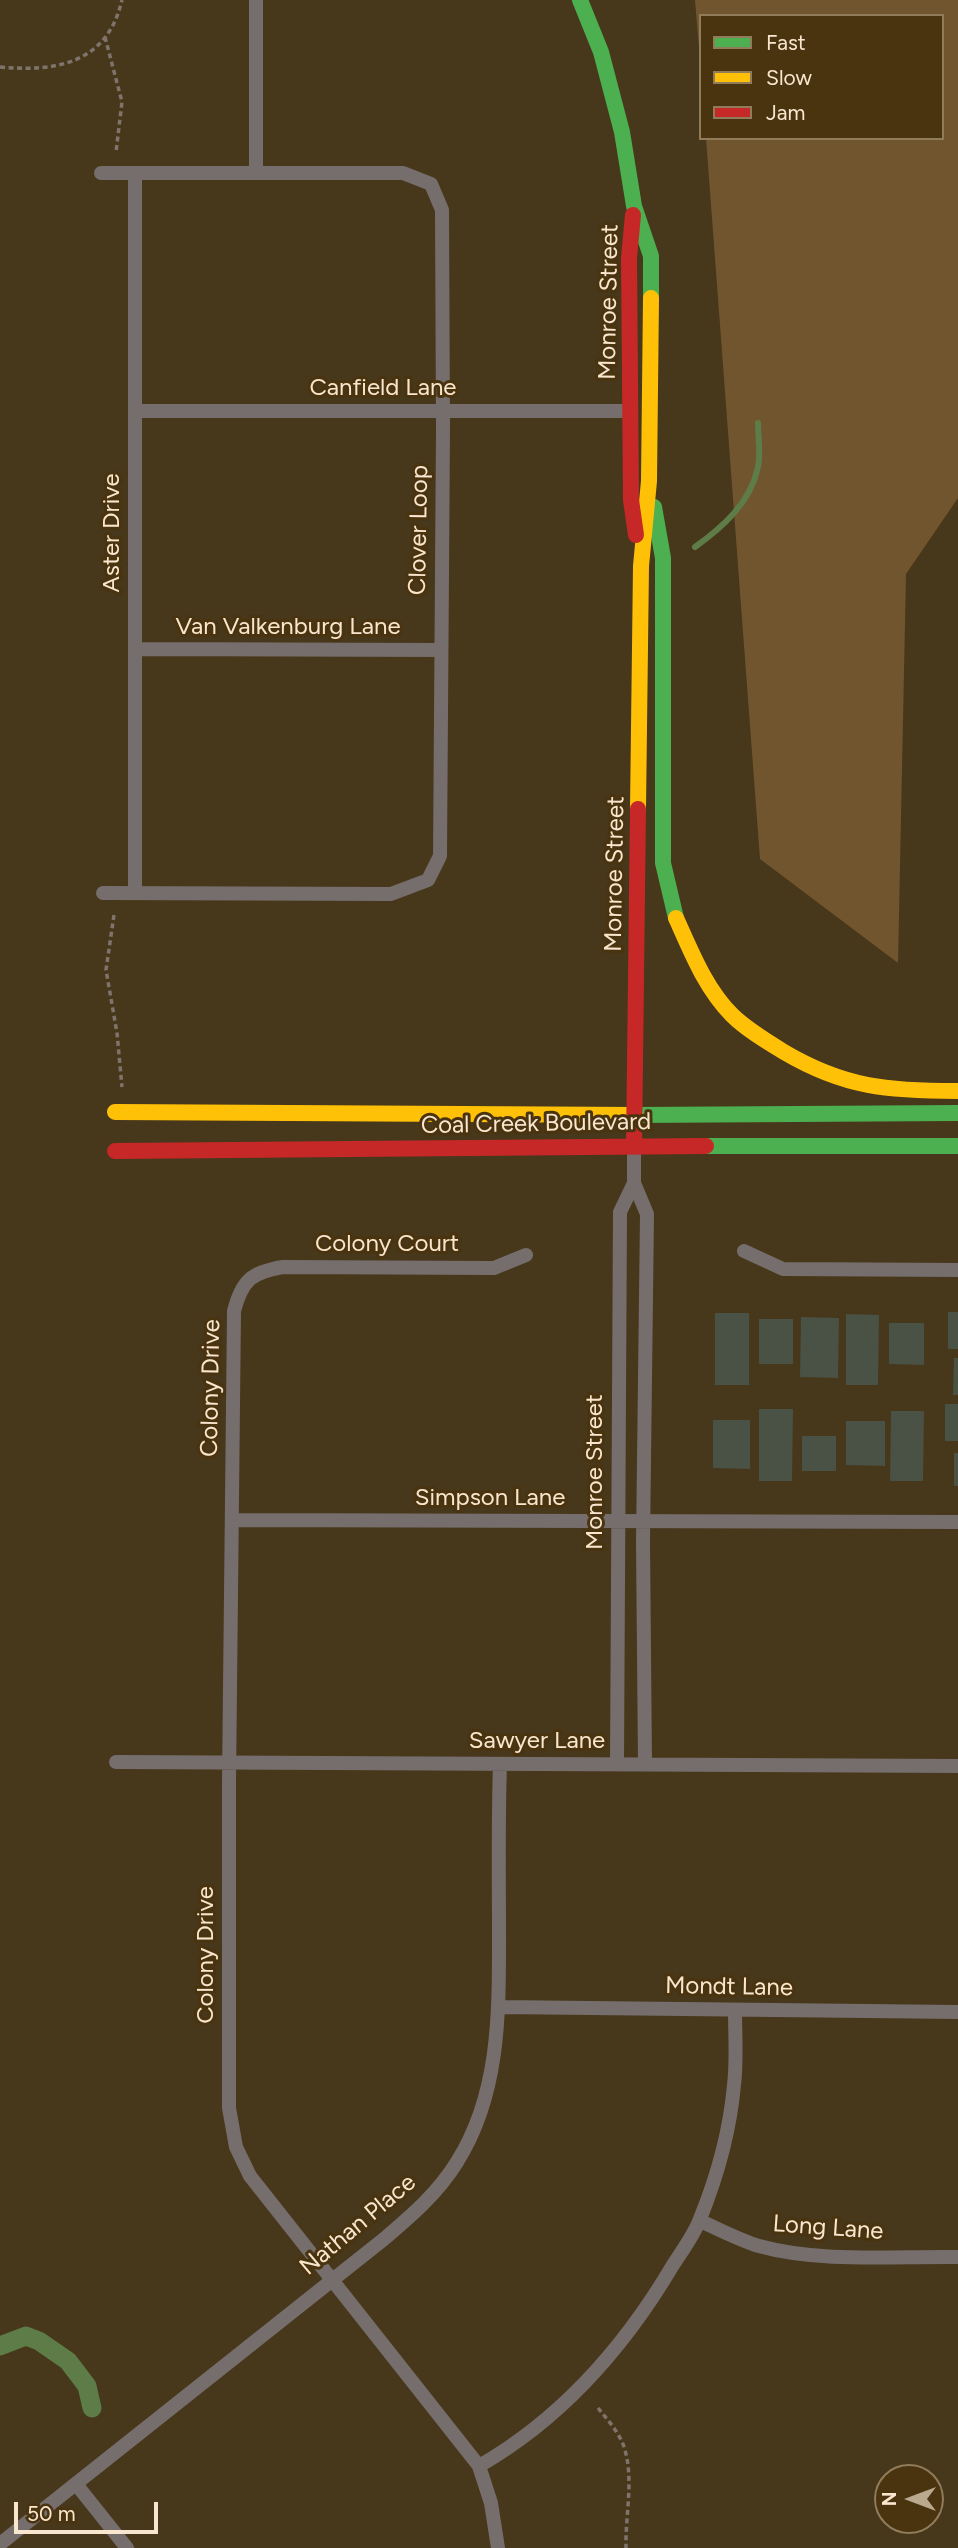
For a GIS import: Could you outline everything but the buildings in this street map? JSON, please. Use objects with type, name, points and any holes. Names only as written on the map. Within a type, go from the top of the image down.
[{"type":"main road","name":"Monroe Street","points":[[580,0],[601,52],[622,132],[634,206],[650,257],[649,481],[641,566],[634,1146]]},
{"type":"main road","name":"Monroe Street","points":[[634,206],[629,258],[631,499],[641,566]]},
{"type":"main road","points":[[649,481],[663,558],[663,863],[674,913],[697,966],[731,1014],[765,1041],[809,1067],[854,1084],[901,1091],[958,1091]]},
{"type":"main road","name":"Coal Creek Boulevard","points":[[115,1112],[634,1115],[958,1113]]},
{"type":"main road","name":"Coal Creek Boulevard","points":[[115,1151],[958,1146]]},
{"type":"street","points":[[256,0],[256,173]]},
{"type":"street","name":"Clover Loop","points":[[100,173],[403,173],[431,184],[442,210],[443,411],[440,856],[428,880],[391,894],[103,892]]},
{"type":"street","name":"Aster Drive","points":[[135,173],[135,892]]},
{"type":"street","name":"Canfield Lane","points":[[135,411],[630,411]]},
{"type":"street","name":"Van Valkenburg Lane","points":[[135,649],[441,650]]},
{"type":"street","name":"Monroe Street","points":[[634,1146],[634,1183],[647,1214],[643,1521],[645,1764]]},
{"type":"street","name":"Monroe Street","points":[[617,1764],[620,1212],[634,1183]]},
{"type":"street","points":[[744,1251],[783,1269],[958,1270]]},
{"type":"street","name":"Colony Court","points":[[248,1279],[264,1270],[284,1266],[494,1268],[526,1255]]},
{"type":"street","name":"Colony Drive","points":[[248,1279],[239,1293],[234,1311],[229,2108],[236,2147],[250,2176],[479,2466],[491,2502],[498,2548]]},
{"type":"street","name":"Simpson Lane","points":[[232,1520],[958,1522]]},
{"type":"street","name":"Sawyer Lane","points":[[116,1762],[958,1766]]},
{"type":"street","name":"Nathan Place","points":[[0,2544],[425,2204],[457,2162],[480,2113],[494,2064],[499,2007],[500,1765]]},
{"type":"street","name":"Mondt Lane","points":[[499,2007],[958,2012]]},
{"type":"street","points":[[479,2466],[521,2439],[559,2407],[610,2357],[657,2294],[700,2221],[724,2143],[734,2085],[735,2010]]},
{"type":"street","name":"Long Lane","points":[[700,2221],[758,2246],[786,2251],[823,2256],[958,2257]]},
{"type":"street","points":[[76,2484],[127,2548]]},
{"type":"path","points":[[0,67],[53,68],[83,56],[105,37],[115,22],[122,0]]},
{"type":"path","points":[[105,37],[122,102],[116,152]]},
{"type":"path","points":[[114,915],[106,970],[117,1033],[122,1087]]},
{"type":"path","points":[[598,2408],[623,2445],[628,2467],[626,2548]]},
{"type":"shaded area","points":[[695,0],[958,0],[958,498],[906,574],[898,963],[760,859],[706,140],[944,140],[944,14],[699,14],[699,47]]},
{"type":"waterway","points":[[695,547],[734,513],[749,491],[759,462],[758,423]]},
{"type":"waterway","points":[[0,2346],[26,2336],[39,2341],[68,2361],[87,2386],[92,2408]]},
{"type":"traffic: fast","points":[[580,0],[601,52],[622,132],[634,206],[651,256],[651,298]]},
{"type":"traffic: fast","points":[[654,507],[663,558],[663,863],[676,918]]},
{"type":"traffic: fast","points":[[635,1115],[958,1113]]},
{"type":"traffic: fast","points":[[706,1146],[958,1146]]},
{"type":"traffic: slow","points":[[638,809],[641,566],[649,481],[651,298]]},
{"type":"traffic: slow","points":[[676,918],[699,969],[722,1004],[756,1035],[777,1048],[827,1073],[868,1085],[910,1090],[958,1091]]},
{"type":"traffic: slow","points":[[115,1112],[635,1115]]},
{"type":"traffic: jam","points":[[633,215],[629,258],[631,500],[636,535]]},
{"type":"traffic: jam","points":[[634,1146],[638,809]]},
{"type":"traffic: jam","points":[[115,1151],[706,1146]]}]
